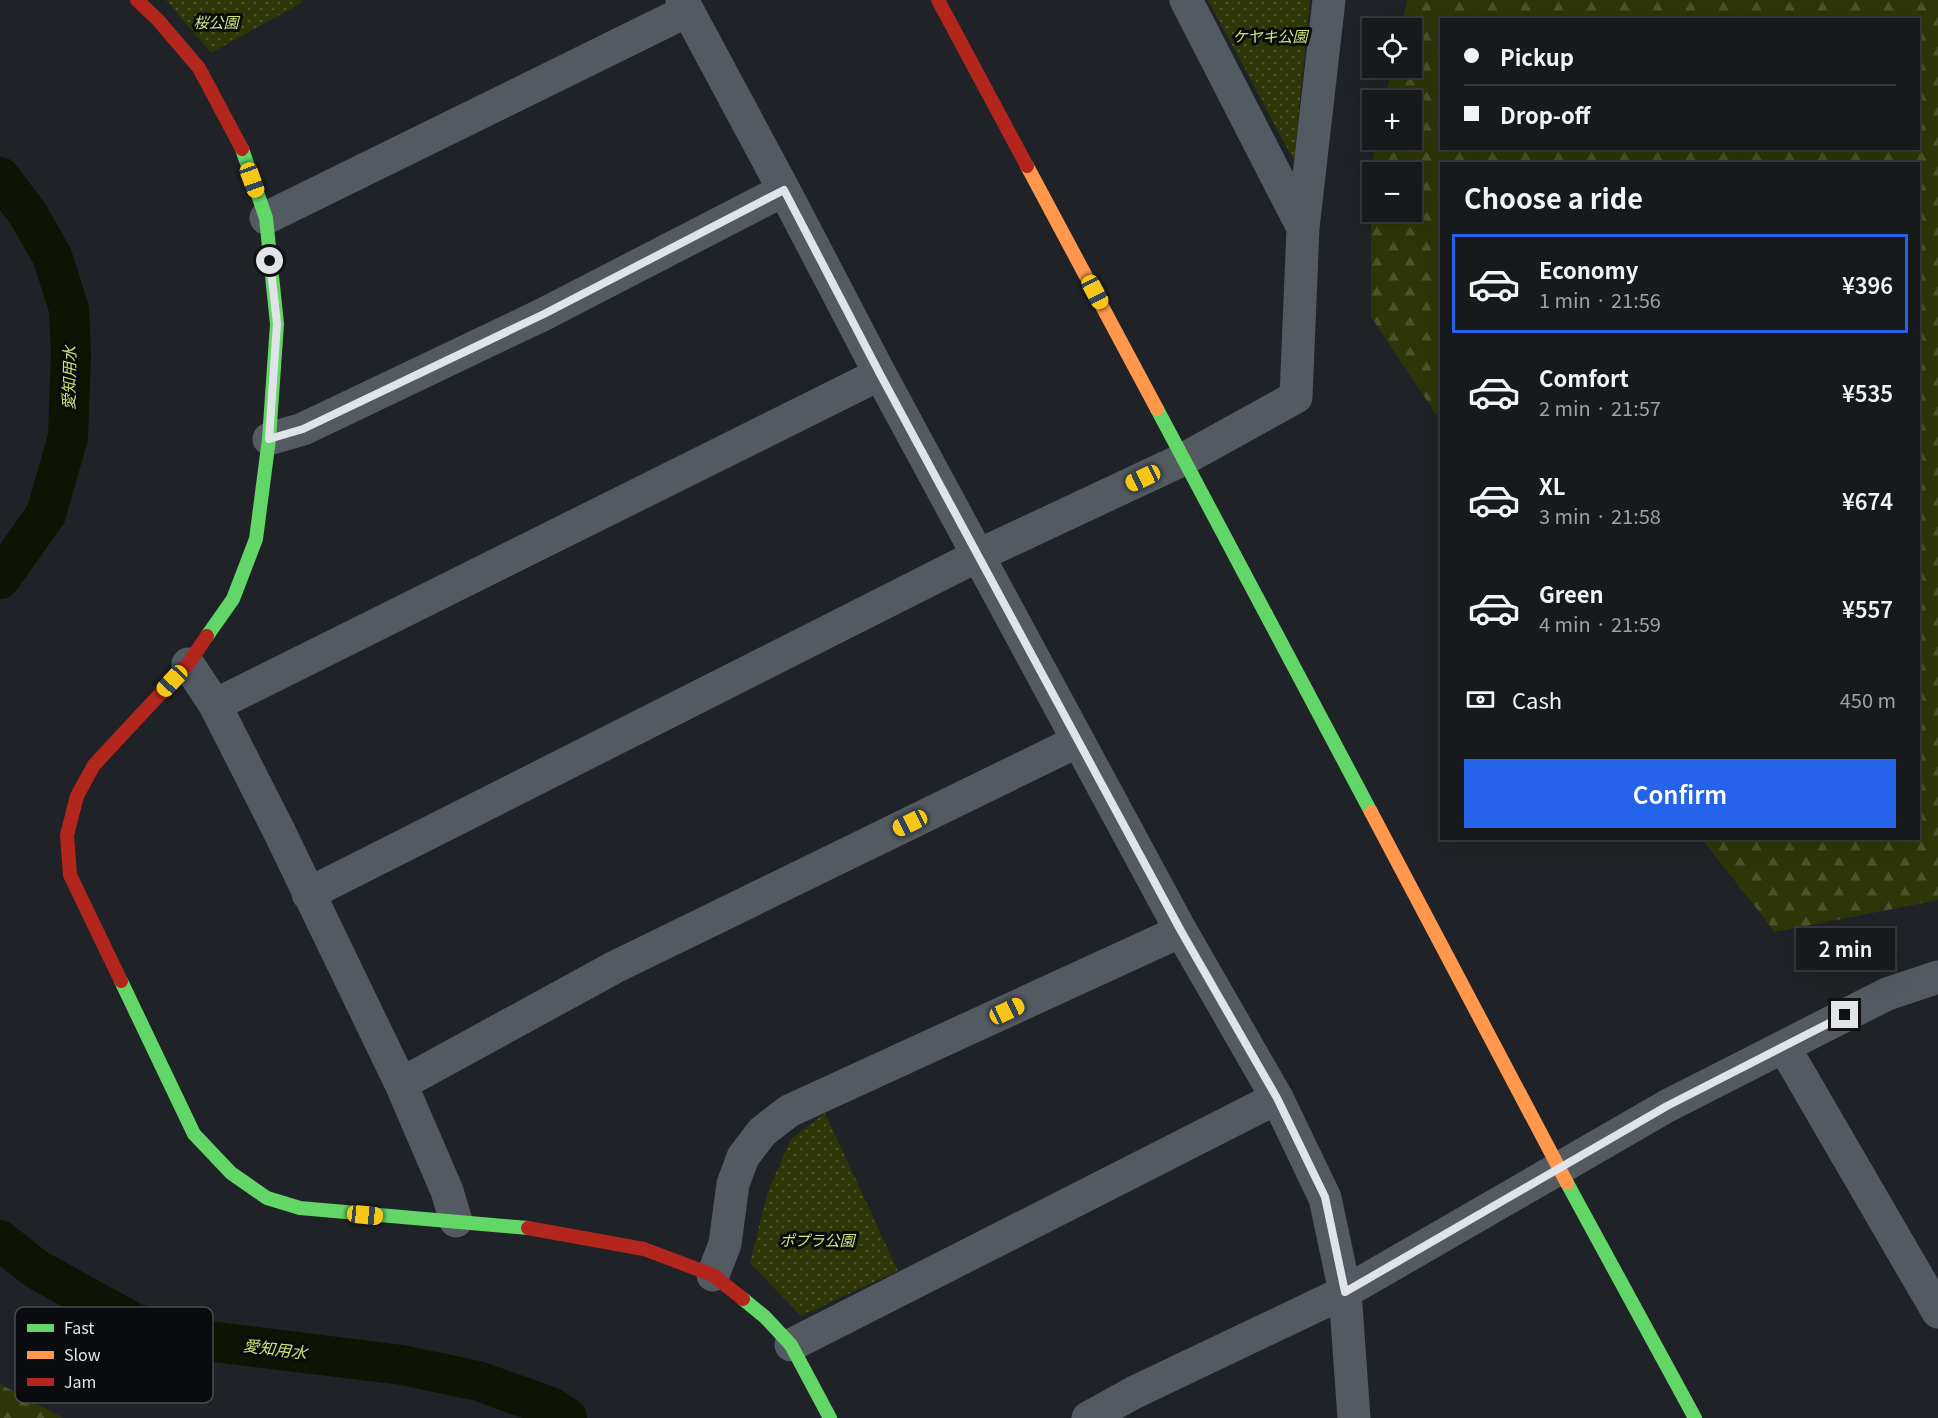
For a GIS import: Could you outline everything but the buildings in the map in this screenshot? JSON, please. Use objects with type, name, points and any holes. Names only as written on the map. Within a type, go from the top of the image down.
[{"type":"street","points":[[137,0],[158,20],[199,68],[239,142],[266,218],[277,324],[269,439],[256,540],[233,599],[188,664],[94,765],[77,796],[67,835],[70,875],[194,1134],[231,1173],[267,1197],[300,1208],[536,1229],[644,1249],[713,1275],[765,1317],[791,1345],[830,1418]]},
{"type":"street","points":[[938,0],[1559,1168],[1695,1418]]},
{"type":"street","points":[[1186,0],[1303,228]]},
{"type":"street","points":[[308,894],[979,555],[1184,459],[1296,396],[1303,228],[1329,0]]},
{"type":"street","points":[[266,218],[685,5],[1078,741],[1181,931],[1277,1098],[1325,1197],[1345,1292],[1354,1418]]},
{"type":"street","points":[[269,439],[303,429],[544,314],[784,190]]},
{"type":"street","points":[[215,705],[880,374]]},
{"type":"street","points":[[188,664],[215,705],[279,831],[401,1084],[447,1191],[456,1221]]},
{"type":"street","points":[[401,1084],[615,967],[1078,741]]},
{"type":"street","points":[[713,1275],[725,1244],[733,1184],[743,1157],[762,1132],[789,1111],[1181,931]]},
{"type":"street","points":[[1088,1418],[1135,1392],[1345,1292],[1667,1106],[1887,994],[1938,977]]},
{"type":"street","points":[[1784,1047],[1938,1312]]},
{"type":"street","points":[[791,1345],[1277,1098]]},
{"type":"green space","name":"桜公園","points":[[166,0],[302,0],[303,2],[211,53]]},
{"type":"green space","name":"ケヤキ公園","points":[[1208,0],[1310,0],[1294,161]]},
{"type":"green space","points":[[1407,0],[1938,0],[1938,900],[1775,932],[1703,840],[1920,840],[1920,162],[1440,162],[1440,420],[1371,317],[1371,222],[1422,222],[1422,162],[1372,162],[1375,150],[1422,150],[1422,90],[1387,90],[1390,78],[1422,78],[1422,18],[1403,18]]},
{"type":"green space","name":"ポプラ公園","points":[[825,1113],[898,1271],[801,1316],[750,1263],[768,1191],[791,1139]]},
{"type":"green space","points":[[0,1384],[15,1392],[15,1403],[35,1403],[63,1418],[0,1418]]},
{"type":"waterway","name":"愛知用水","points":[[0,177],[28,214],[52,256],[69,309],[71,354],[68,437],[46,514],[0,579]]},
{"type":"waterway","name":"愛知用水","points":[[0,1240],[36,1269],[105,1307]]},
{"type":"waterway","name":"愛知用水","points":[[213,1342],[402,1365],[478,1381],[551,1407],[567,1418]]},
{"type":"traffic: fast","points":[[207,636],[233,599],[256,539],[269,439],[277,324],[266,218],[242,149]]},
{"type":"traffic: fast","points":[[1157,409],[1371,812]]},
{"type":"traffic: fast","points":[[121,981],[194,1134],[231,1173],[267,1198],[300,1208],[528,1228]]},
{"type":"traffic: fast","points":[[1567,1183],[1695,1418]]},
{"type":"traffic: fast","points":[[743,1299],[765,1317],[791,1345],[830,1418]]},
{"type":"traffic: slow","points":[[1027,166],[1157,409]]},
{"type":"traffic: slow","points":[[1371,812],[1567,1183]]},
{"type":"traffic: jam","points":[[137,0],[158,20],[199,68],[242,149]]},
{"type":"traffic: jam","points":[[938,0],[1027,166]]},
{"type":"traffic: jam","points":[[121,981],[70,875],[67,835],[77,796],[94,765],[188,664],[207,636]]},
{"type":"traffic: jam","points":[[528,1228],[644,1249],[713,1275],[743,1299]]},
{"type":"route","points":[[270,261],[277,324],[269,439],[303,429],[544,314],[784,190],[880,374],[1181,931],[1277,1098],[1325,1197],[1345,1292],[1667,1106],[1845,1015]]}]
